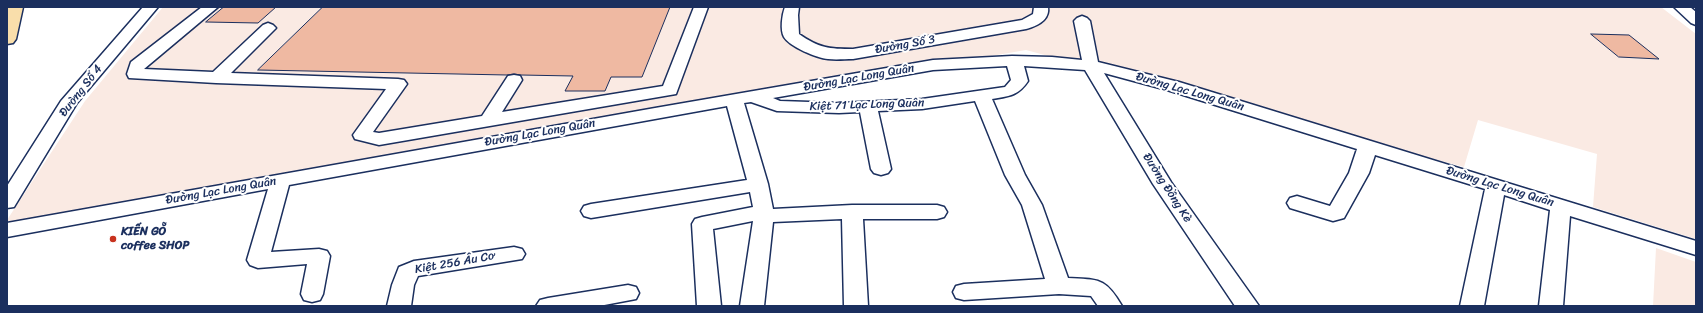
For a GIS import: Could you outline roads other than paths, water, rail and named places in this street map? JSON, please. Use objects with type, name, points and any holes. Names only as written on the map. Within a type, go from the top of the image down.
[{"type":"main road","points":[[7,39],[12,9]]},
{"type":"street","name":"Đường Số 4","points":[[7,202],[70,101],[151,7]]},
{"type":"street","points":[[211,7],[137,66],[135,74],[398,84],[362,135],[379,139],[670,90],[701,7]]},
{"type":"street","name":"Đường Số 3","points":[[792,7],[790,15],[791,36],[805,46],[828,54],[853,54],[1026,24],[1037,20],[1042,11],[1041,7]]},
{"type":"street","points":[[1681,7],[1696,20]]},
{"type":"street","name":"Đường Đồng Kè","points":[[1082,21],[1091,66],[1162,184],[1248,306]]},
{"type":"street","points":[[216,78],[268,28]]},
{"type":"street","name":"Đường Lạc Long Quân","points":[[7,230],[743,97],[933,65],[979,61],[1014,61],[1091,66],[1174,86],[1696,248]]},
{"type":"street","name":"Kiệt 71 Lạc Long Quân","points":[[743,97],[777,106],[839,108],[922,104],[982,96],[1010,90],[1020,81],[1014,61]]},
{"type":"street","points":[[488,120],[514,80]]},
{"type":"street","points":[[982,96],[1015,175],[1032,205],[1058,280]]},
{"type":"street","points":[[743,97],[758,184],[763,203],[752,306]]},
{"type":"street","points":[[868,107],[881,169]]},
{"type":"street","points":[[1297,203],[1333,214],[1337,213],[1359,174],[1368,146]]},
{"type":"street","points":[[281,180],[258,260],[319,256],[312,294]]},
{"type":"street","points":[[591,211],[758,184]]},
{"type":"street","points":[[1472,306],[1496,186]]},
{"type":"street","points":[[1551,306],[1561,206]]},
{"type":"street","points":[[852,212],[856,306]]},
{"type":"street","points":[[709,306],[702,224],[763,214],[937,212]]},
{"type":"street","name":"Kiệt 256 Âu Cơ","points":[[399,306],[406,274],[414,269],[514,254]]},
{"type":"street","points":[[964,292],[1058,280],[1096,288],[1101,292],[1110,306]]},
{"type":"street","points":[[548,306],[628,293]]},
{"type":"place","name":"KIẾN GỖ coffee SHOP","points":[[113,239]]}]
